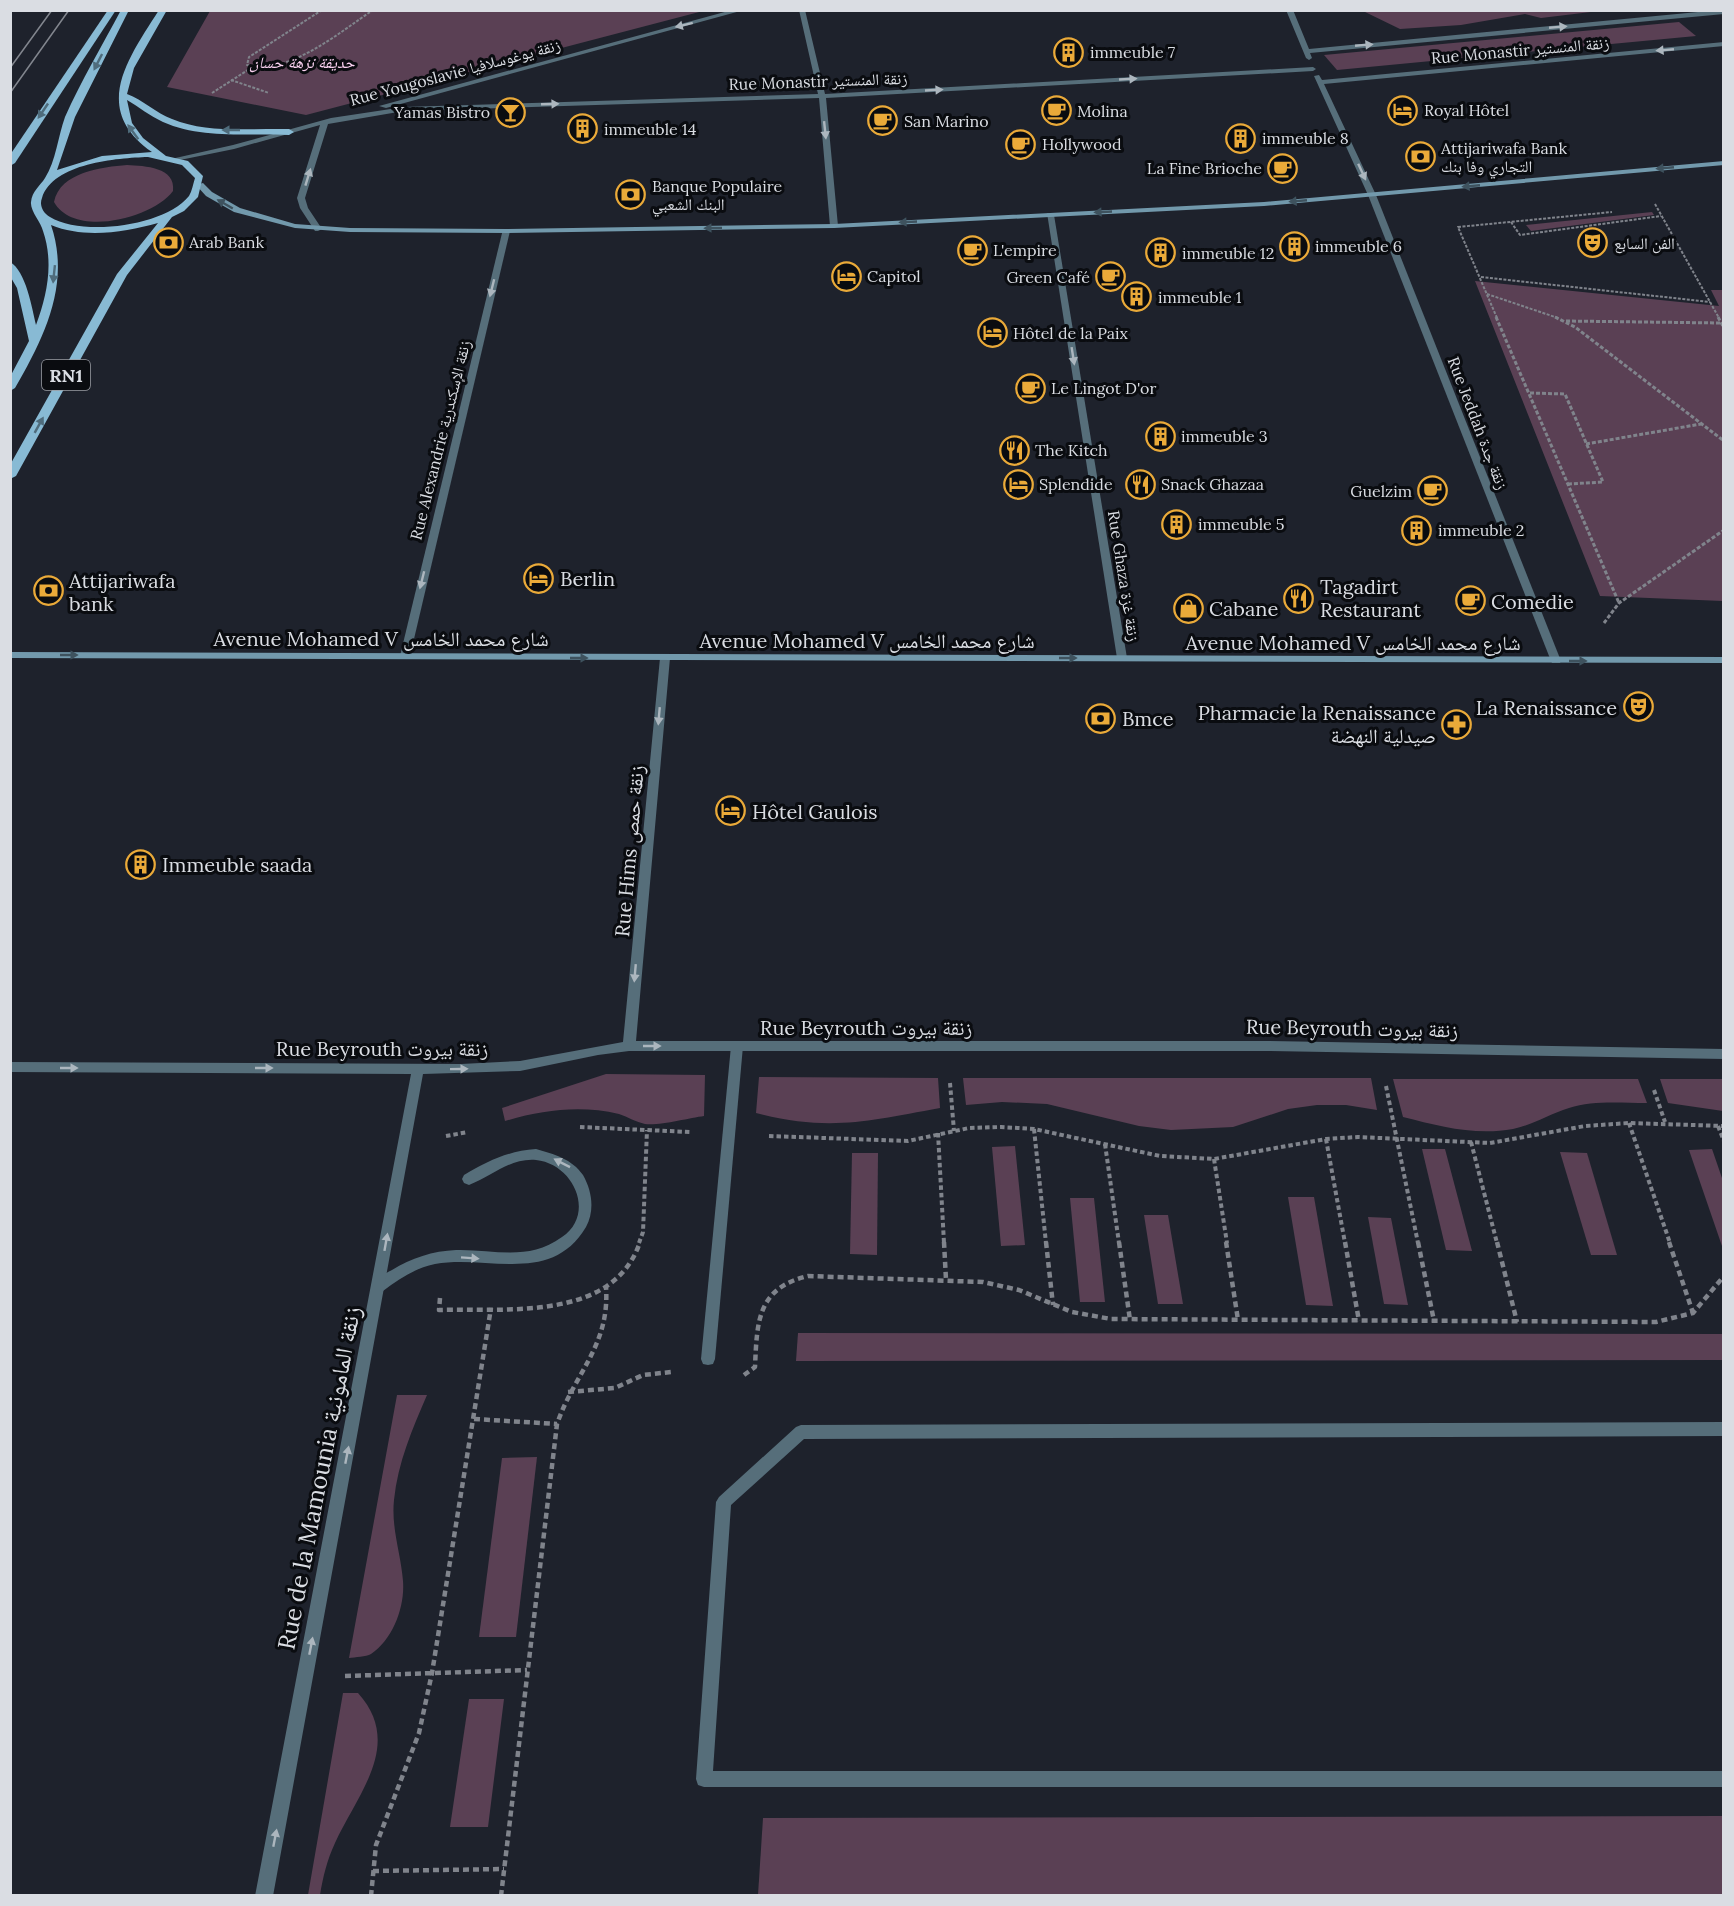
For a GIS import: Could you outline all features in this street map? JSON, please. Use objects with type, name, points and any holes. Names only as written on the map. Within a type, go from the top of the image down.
[{"type":"main road","points":[[10,163],[112,10]]},
{"type":"main road","name":"RN1","points":[[10,388],[35,343],[45,319],[54,279],[54,247],[44,217],[36,204],[37,196],[49,181],[70,117],[125,10]]},
{"type":"main road","points":[[163,10],[130,64],[121,94],[130,130],[150,148],[192,167],[200,178],[200,185],[222,203],[245,214],[273,222],[318,229],[506,231],[834,226],[1264,204],[1724,162]]},
{"type":"main road","points":[[121,94],[140,102],[162,118],[186,126],[215,130],[289,132]]},
{"type":"main road","points":[[49,181],[76,166],[112,156],[165,156]]},
{"type":"main road","name":"RN1","points":[[10,476],[122,274],[146,242],[176,211],[193,198],[200,185]]},
{"type":"main road","name":"RN1","points":[[44,217],[64,227],[96,230],[134,226],[176,211]]},
{"type":"main road","points":[[10,265],[22,288],[35,343]]},
{"type":"main road","name":"Avenue Mohamed V شارع محمد الخامس","points":[[10,655],[1724,660]]},
{"type":"street","name":"Rue Yougoslavie زنقة يوغوسلافيا","points":[[175,159],[289,132],[741,10]]},
{"type":"street","points":[[802,10],[822,96],[834,226]]},
{"type":"street","points":[[1289,10],[1313,69],[1372,195]]},
{"type":"street","name":"Rue Monastir زنقة المنستير","points":[[1306,51],[1724,12]]},
{"type":"street","name":"Rue Monastir زنقة المنستير","points":[[1319,82],[1724,44]]},
{"type":"street","name":"Rue Monastir زنقة المنستير","points":[[325,122],[404,109],[822,96],[1313,69]]},
{"type":"street","points":[[318,229],[304,208],[301,198],[325,122]]},
{"type":"street","name":"Rue Jeddah زنقة جدة","points":[[1372,195],[1556,661]]},
{"type":"street","name":"Rue Ghaza زنقة غزة","points":[[1050,215],[1122,658]]},
{"type":"street","name":"Rue Alexandrie زنقة الإسكندرية","points":[[405,656],[506,231]]},
{"type":"street","name":"Rue Hims زنقة حمص","points":[[629,1046],[665,658]]},
{"type":"street","name":"Rue Beyrouth زنقة بيروت","points":[[10,1067],[418,1069],[520,1066],[597,1050],[629,1046],[1378,1048],[1724,1054]]},
{"type":"street","points":[[708,1359],[737,1046]]},
{"type":"street","name":"Rue de la Mamounia زنقة المامونية","points":[[264,1896],[418,1069]]},
{"type":"street","points":[[378,1287],[397,1272],[421,1262],[446,1257],[514,1261],[544,1255],[571,1238],[585,1214],[586,1189],[572,1168],[548,1156],[519,1155],[490,1166],[469,1179]]},
{"type":"street","points":[[1724,1429],[801,1432],[724,1502],[704,1779],[1724,1779]]},
{"type":"path","points":[[322,10],[249,57],[247,64],[252,68],[267,69],[283,65],[373,10]]},
{"type":"path","points":[[208,95],[252,68]]},
{"type":"path","points":[[1653,201],[1724,328]]},
{"type":"path","points":[[1645,208],[1667,206]]},
{"type":"path","points":[[1619,603],[1458,227],[1623,211]]},
{"type":"path","points":[[1511,222],[1520,235],[1661,216]]},
{"type":"path","points":[[1480,277],[1710,302]]},
{"type":"path","points":[[1488,294],[1566,321],[1724,441]]},
{"type":"path","points":[[1566,321],[1721,323]]},
{"type":"path","points":[[1530,393],[1565,394],[1603,482],[1569,484]]},
{"type":"path","points":[[1586,444],[1701,424]]},
{"type":"path","points":[[1602,626],[1619,603],[1724,530]]},
{"type":"path","points":[[948,1046],[954,1131]]},
{"type":"path","points":[[1378,1048],[1434,1321]]},
{"type":"path","points":[[577,1127],[879,1142],[908,1141],[938,1133],[1001,1127],[1034,1129],[1160,1156],[1214,1159],[1326,1139],[1397,1137],[1471,1142],[1509,1141],[1585,1126],[1629,1123],[1721,1126],[1724,1142]]},
{"type":"path","points":[[1629,1123],[1693,1313]]},
{"type":"path","points":[[1034,1129],[1053,1305]]},
{"type":"path","points":[[404,1142],[472,1131]]},
{"type":"path","points":[[938,1133],[946,1280]]},
{"type":"path","points":[[1326,1139],[1359,1321]]},
{"type":"path","points":[[1471,1142],[1517,1322]]},
{"type":"path","points":[[1105,1144],[1130,1320]]},
{"type":"path","points":[[1214,1159],[1238,1320]]},
{"type":"path","points":[[739,1377],[750,1372],[754,1367],[764,1300],[782,1283],[807,1276],[964,1279],[1001,1286],[1091,1317],[1130,1320],[1656,1322],[1693,1313],[1724,1276]]},
{"type":"path","points":[[501,1896],[557,1424],[568,1392],[599,1345],[606,1326],[609,1306],[606,1287]]},
{"type":"path","points":[[371,1896],[376,1845],[419,1732],[432,1673],[491,1308]]},
{"type":"path","points":[[568,1392],[615,1388],[628,1380],[658,1372],[684,1373]]},
{"type":"path","points":[[474,1419],[557,1424]]},
{"type":"path","points":[[305,1677],[527,1670]]},
{"type":"path","points":[[373,1871],[504,1869]]},
{"type":"green space","name":"حديقة نزهة حسان","points":[[210,11],[703,11],[306,115],[167,87]]},
{"type":"green space","points":[[1363,11],[1599,11],[1541,18],[1525,14],[1461,25],[1400,29]]},
{"type":"green space","points":[[1679,22],[1696,36],[1337,70],[1324,55]]},
{"type":"green space","points":[[127,165],[150,167],[165,172],[173,183],[173,191],[163,201],[148,210],[113,221],[95,222],[78,219],[64,213],[54,202],[64,184],[73,178],[106,167]]},
{"type":"green space","points":[[1652,212],[1654,215],[1531,231],[1526,225]]},
{"type":"green space","points":[[1475,281],[1719,306],[1711,290],[1723,290],[1723,601],[1600,596]]},
{"type":"green space","points":[[606,1074],[705,1075],[704,1116],[651,1124],[604,1111],[576,1109],[533,1114],[505,1121],[502,1108]]},
{"type":"green space","points":[[759,1077],[938,1078],[940,1108],[849,1122],[828,1123],[782,1119],[756,1113]]},
{"type":"green space","points":[[963,1078],[1371,1078],[1377,1110],[1346,1105],[1317,1105],[1288,1109],[1233,1127],[1171,1130],[1139,1126],[1047,1104],[1002,1102],[966,1105]]},
{"type":"green space","points":[[1393,1079],[1638,1079],[1647,1103],[1578,1105],[1513,1129],[1471,1131],[1403,1117]]},
{"type":"green space","points":[[1660,1079],[1723,1079],[1723,1111],[1668,1103]]},
{"type":"green space","points":[[1015,1146],[1025,1245],[1001,1246],[992,1147]]},
{"type":"green space","points":[[1422,1149],[1445,1149],[1472,1251],[1446,1250]]},
{"type":"green space","points":[[1712,1149],[1723,1181],[1723,1249],[1689,1150]]},
{"type":"green space","points":[[1560,1152],[1587,1153],[1617,1255],[1591,1255]]},
{"type":"green space","points":[[852,1153],[878,1153],[877,1255],[850,1254]]},
{"type":"green space","points":[[1288,1197],[1314,1197],[1333,1306],[1306,1305]]},
{"type":"green space","points":[[1070,1198],[1094,1198],[1105,1302],[1080,1302]]},
{"type":"green space","points":[[1144,1215],[1168,1215],[1183,1304],[1158,1304]]},
{"type":"green space","points":[[1368,1217],[1391,1218],[1408,1305],[1384,1304]]},
{"type":"green space","points":[[798,1333],[1723,1334],[1724,1360],[796,1361]]},
{"type":"green space","points":[[397,1395],[427,1395],[402,1459],[394,1500],[394,1521],[403,1581],[400,1612],[386,1640],[379,1648],[369,1655],[349,1658]]},
{"type":"green space","points":[[537,1457],[516,1637],[479,1637],[502,1458]]},
{"type":"green space","points":[[343,1693],[358,1693],[371,1712],[377,1731],[377,1750],[365,1787],[332,1849],[320,1895],[308,1895]]},
{"type":"green space","points":[[469,1699],[504,1699],[488,1827],[450,1827]]},
{"type":"green space","points":[[1723,1816],[1723,1895],[758,1895],[763,1818]]},
{"type":"tram line","points":[[10,68],[52,10]]},
{"type":"tram line","points":[[10,93],[69,10]]},
{"type":"place","name":"immeuble 7","points":[[1069,52]]},
{"type":"place","name":"Royal Hôtel","points":[[1403,110]]},
{"type":"place","name":"Molina","points":[[1056,111]]},
{"type":"place","name":"Yamas Bistro","points":[[511,112]]},
{"type":"place","name":"San Marino","points":[[883,121]]},
{"type":"place","name":"immeuble 14","points":[[583,129]]},
{"type":"place","name":"immeuble 8","points":[[1241,138]]},
{"type":"place","name":"Hollywood","points":[[1021,144]]},
{"type":"place","name":"Attijariwafa Bank التجاري وفا بنك","points":[[1420,157]]},
{"type":"place","name":"La Fine Brioche","points":[[1283,168]]},
{"type":"place","name":"Banque Populaire البنك الشعبي","points":[[631,195]]},
{"type":"place","name":"Arab Bank","points":[[168,242]]},
{"type":"place","name":"الفن السابع","points":[[1593,243]]},
{"type":"place","name":"immeuble 6","points":[[1294,246]]},
{"type":"place","name":"L'empire","points":[[972,250]]},
{"type":"place","name":"immeuble 12","points":[[1161,253]]},
{"type":"place","name":"Capitol","points":[[846,276]]},
{"type":"place","name":"Green Café","points":[[1111,277]]},
{"type":"place","name":"immeuble 1","points":[[1137,297]]},
{"type":"place","name":"Hôtel de la Paix","points":[[992,333]]},
{"type":"place","name":"Le Lingot D'or","points":[[1030,388]]},
{"type":"place","name":"immeuble 3","points":[[1160,436]]},
{"type":"place","name":"The Kitch","points":[[1014,450]]},
{"type":"place","name":"Splendide","points":[[1018,484]]},
{"type":"place","name":"Snack Ghazaa","points":[[1140,484]]},
{"type":"place","name":"Guelzim","points":[[1433,491]]},
{"type":"place","name":"immeuble 5","points":[[1177,524]]},
{"type":"place","name":"immeuble 2","points":[[1417,530]]},
{"type":"place","name":"Berlin","points":[[539,578]]},
{"type":"place","name":"Attijariwafa bank","points":[[48,591]]},
{"type":"place","name":"Tagadirt Restaurant","points":[[1299,598]]},
{"type":"place","name":"Comedie","points":[[1470,601]]},
{"type":"place","name":"Cabane","points":[[1188,608]]},
{"type":"place","name":"La Renaissance","points":[[1638,707]]},
{"type":"place","name":"Bmce","points":[[1101,718]]},
{"type":"place","name":"Pharmacie la Renaissance صيدلية النهضة","points":[[1457,724]]},
{"type":"place","name":"Hôtel Gaulois","points":[[731,811]]},
{"type":"place","name":"Immeuble saada","points":[[141,864]]}]
